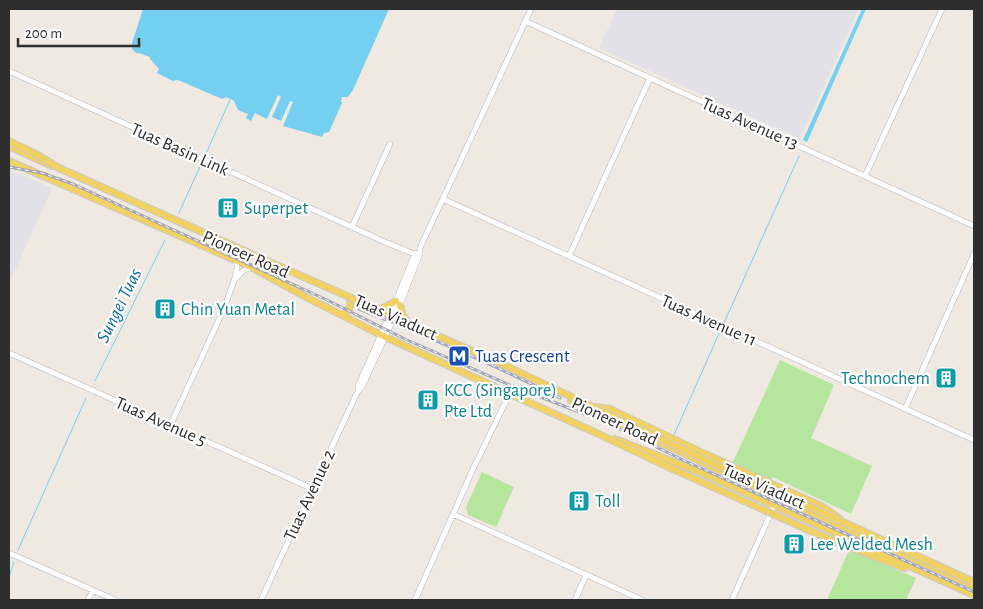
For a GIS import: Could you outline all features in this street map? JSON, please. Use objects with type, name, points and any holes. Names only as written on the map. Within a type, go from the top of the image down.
[{"type":"main road","name":"Tuas Viaduct","points":[[9,141],[68,172],[397,317],[974,582]]},
{"type":"main road","name":"Pioneer Road","points":[[9,146],[248,256],[496,364],[778,497],[974,586]]},
{"type":"main road","name":"Pioneer Road","points":[[9,161],[250,268],[383,335],[508,393],[588,429],[702,473],[974,596]]},
{"type":"main road","points":[[342,315],[351,305],[350,300]]},
{"type":"main road","points":[[372,309],[398,303],[402,314],[410,326]]},
{"type":"main road","points":[[592,407],[610,409],[823,507],[867,538]]},
{"type":"main road","points":[[588,429],[831,540],[920,573],[974,596]]},
{"type":"street","points":[[383,335],[398,303],[416,255],[531,9]]},
{"type":"street","points":[[865,176],[942,9]]},
{"type":"street","name":"Tuas Avenue 13","points":[[525,21],[974,226]]},
{"type":"street","name":"Tuas Basin Link","points":[[9,71],[416,255]]},
{"type":"street","points":[[569,256],[650,78]]},
{"type":"street","points":[[352,227],[390,144]]},
{"type":"street","name":"Tuas Avenue 11","points":[[443,200],[974,440]]},
{"type":"street","points":[[905,409],[974,254]]},
{"type":"street","points":[[170,426],[223,311],[235,278],[237,262]]},
{"type":"street","points":[[235,278],[250,268]]},
{"type":"street","name":"Tuas Avenue 2","points":[[261,600],[358,391],[362,387],[383,335]]},
{"type":"street","name":"Tuas Avenue 5","points":[[9,353],[313,489]]},
{"type":"street","points":[[415,600],[507,399],[508,393]]},
{"type":"street","points":[[732,600],[778,497]]},
{"type":"street","points":[[453,514],[642,600]]},
{"type":"street","points":[[9,553],[115,600]]},
{"type":"street","points":[[575,600],[586,575]]},
{"type":"street","points":[[88,600],[93,590]]},
{"type":"shaded area","points":[[617,9],[859,9],[800,139],[599,48]]},
{"type":"shaded area","points":[[10,170],[52,188],[9,284],[9,173]]},
{"type":"green space","points":[[780,360],[834,385],[811,438],[872,466],[851,514],[773,477],[771,480],[733,462]]},
{"type":"green space","points":[[482,472],[514,487],[496,527],[468,515],[466,507]]},
{"type":"green space","points":[[849,550],[916,578],[906,600],[827,600]]},
{"type":"water","points":[[143,9],[389,9],[353,90],[348,97],[342,97],[342,103],[329,132],[324,133],[322,137],[283,126],[293,102],[290,101],[281,121],[272,117],[281,97],[278,95],[267,119],[255,113],[251,121],[246,118],[248,114],[238,110],[234,101],[226,97],[222,99],[157,73],[159,69],[150,57],[136,53],[132,49],[132,43]]},
{"type":"water","points":[[862,9],[866,9],[807,142],[803,140]]},
{"type":"waterway","name":"Sungei Tuas","points":[[204,158],[230,100]]},
{"type":"waterway","points":[[724,323],[799,156]]},
{"type":"waterway","name":"Sungei Tuas","points":[[179,213],[202,162]]},
{"type":"waterway","name":"Sungei Tuas","points":[[95,381],[165,240]]},
{"type":"waterway","points":[[674,435],[721,329]]},
{"type":"waterway","points":[[18,550],[86,398]]},
{"type":"waterway","points":[[9,577],[14,562]]},
{"type":"railway","points":[[9,167],[42,173],[73,184],[325,299],[405,339],[512,386],[605,422],[685,461],[974,592]]},
{"type":"railway","points":[[359,309],[461,351],[560,398]]},
{"type":"place","name":"Superpet","points":[[228,208]]},
{"type":"place","name":"Chin Yuan Metal","points":[[165,309]]},
{"type":"place","name":"Tuas Crescent","points":[[459,356]]},
{"type":"place","name":"Technochem","points":[[946,378]]},
{"type":"place","name":"KCC (Singapore) Pte Ltd","points":[[428,400]]},
{"type":"place","name":"Toll","points":[[579,501]]},
{"type":"place","name":"Lee Welded Mesh","points":[[794,544]]}]
